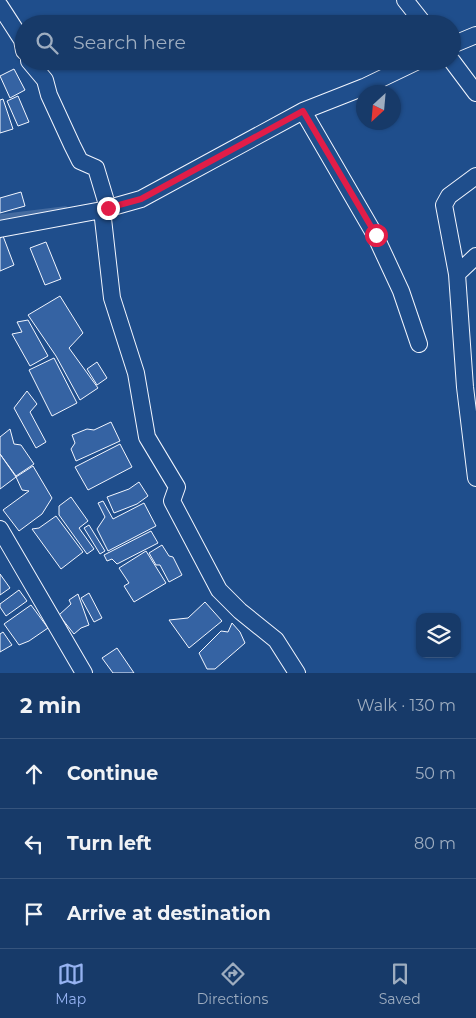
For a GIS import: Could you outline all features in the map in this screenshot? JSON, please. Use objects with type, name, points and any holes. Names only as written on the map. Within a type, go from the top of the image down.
[{"type":"street","points":[[405,0],[417,15]]},
{"type":"street","points":[[0,6],[15,29]]},
{"type":"street","points":[[461,41],[476,35]]},
{"type":"street","points":[[36,70],[44,80],[49,95],[80,161],[96,168],[106,206],[112,298],[136,373],[147,437],[177,488],[172,501],[220,590],[240,610],[276,640],[297,673]]},
{"type":"street","points":[[0,229],[141,199],[303,111],[364,87],[399,70]]},
{"type":"street","points":[[459,70],[476,92]]},
{"type":"street","points":[[303,111],[376,235],[401,291],[419,344]]},
{"type":"street","points":[[476,176],[449,196],[444,205],[457,274],[465,387],[476,478]]},
{"type":"street","points":[[457,274],[476,256]]},
{"type":"street","points":[[0,529],[84,673]]},
{"type":"building","points":[[14,69],[25,90],[10,98],[0,76]]},
{"type":"building","points":[[18,96],[29,122],[18,126],[7,101]]},
{"type":"building","points":[[3,99],[13,129],[0,133],[0,100]]},
{"type":"building","points":[[21,192],[25,206],[0,213],[0,198]]},
{"type":"building","points":[[3,236],[14,265],[0,271],[0,238]]},
{"type":"building","points":[[46,242],[61,279],[45,285],[30,248]]},
{"type":"building","points":[[60,296],[83,333],[69,348],[98,388],[80,400],[56,356],[28,315]]},
{"type":"building","points":[[28,320],[48,356],[30,366],[12,334],[22,332],[17,322]]},
{"type":"building","points":[[54,358],[77,403],[52,416],[29,370]]},
{"type":"building","points":[[97,362],[107,378],[97,385],[87,369]]},
{"type":"building","points":[[27,391],[37,404],[30,412],[46,442],[36,448],[14,408]]},
{"type":"building","points":[[111,422],[120,441],[76,461],[71,449],[75,443],[72,435],[87,429],[94,430]]},
{"type":"building","points":[[10,429],[14,444],[21,445],[34,464],[16,476],[0,454],[0,437]]},
{"type":"building","points":[[120,444],[132,467],[88,490],[75,467]]},
{"type":"building","points":[[0,454],[16,477],[0,489]]},
{"type":"building","points":[[33,466],[52,498],[42,514],[19,531],[3,510],[29,491],[22,490],[16,477]]},
{"type":"building","points":[[139,482],[148,496],[137,504],[114,513],[107,497],[129,489]]},
{"type":"building","points":[[71,497],[88,521],[79,528],[94,549],[87,554],[59,515],[59,506]]},
{"type":"building","points":[[103,501],[113,519],[144,503],[156,526],[108,551],[97,529],[105,517],[98,503]]},
{"type":"building","points":[[56,516],[83,552],[61,569],[32,529],[39,528]]},
{"type":"building","points":[[89,525],[105,551],[100,554],[84,528]]},
{"type":"building","points":[[151,531],[158,543],[117,564],[112,559],[107,561],[104,555]]},
{"type":"building","points":[[162,545],[169,556],[173,557],[182,575],[169,582],[160,565],[156,565],[149,553]]},
{"type":"building","points":[[146,551],[166,583],[134,602],[124,586],[129,583],[119,568]]},
{"type":"building","points":[[0,574],[10,588],[0,595]]},
{"type":"building","points":[[19,590],[27,601],[6,616],[0,604]]},
{"type":"building","points":[[89,593],[102,618],[94,622],[81,598]]},
{"type":"building","points":[[78,594],[89,625],[81,628],[74,634],[59,615],[71,604],[69,600]]},
{"type":"building","points":[[205,602],[222,621],[189,648],[169,620],[188,618]]},
{"type":"building","points":[[31,605],[48,628],[29,641],[19,645],[4,624]]},
{"type":"building","points":[[232,623],[240,632],[245,643],[215,669],[207,669],[199,653],[221,631],[228,632]]},
{"type":"building","points":[[3,632],[12,645],[0,652],[0,634]]},
{"type":"building","points":[[117,648],[134,673],[113,673],[102,658]]},
{"type":"waterway","points":[[0,217],[65,209]]},
{"type":"route","points":[[108,208],[141,199],[303,111],[376,235]]}]
